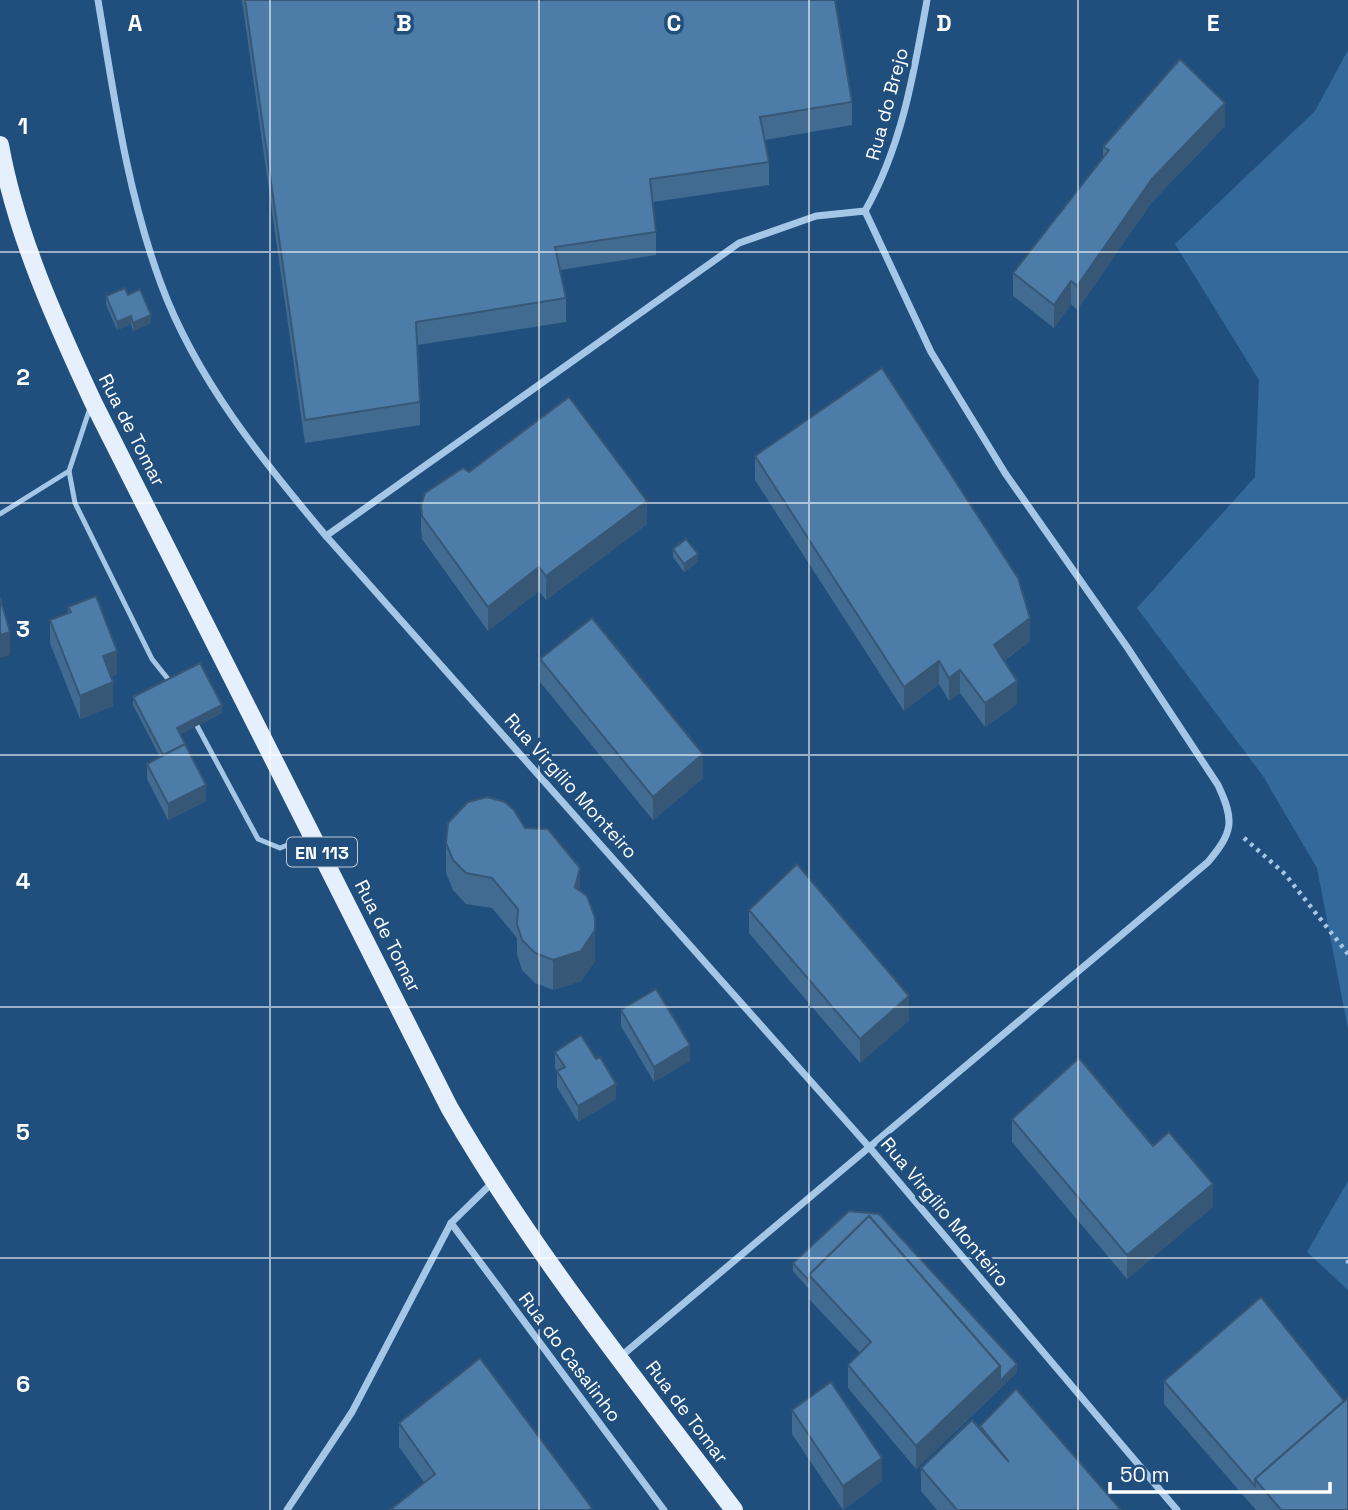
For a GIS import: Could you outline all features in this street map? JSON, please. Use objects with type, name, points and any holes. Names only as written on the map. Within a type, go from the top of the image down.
[{"type":"main road","name":"Rua de Tomar","points":[[0,145],[18,218],[60,331],[93,402],[314,834],[449,1107],[493,1182],[734,1510]]},
{"type":"street","name":"Rua Virgílio Monteiro","points":[[98,0],[127,172],[161,285],[194,354],[264,462],[326,536],[870,1148],[1177,1510]]},
{"type":"street","name":"Rua do Brejo","points":[[865,211],[894,152],[914,76],[927,0]]},
{"type":"street","points":[[326,536],[739,243],[816,216],[865,211],[931,352],[1005,473],[1127,646],[1218,785],[1228,807],[1231,827],[1223,844],[1208,862],[620,1357]]},
{"type":"street","points":[[287,1510],[352,1412],[451,1223],[493,1182]]},
{"type":"street","name":"Rua do Casalinho","points":[[451,1223],[664,1510]]},
{"type":"lane","points":[[93,402],[69,471],[75,503],[152,659],[176,690]]},
{"type":"lane","points":[[0,514],[69,471]]},
{"type":"lane","points":[[190,713],[258,839],[280,848],[314,834]]},
{"type":"path","points":[[1231,827],[1284,874],[1348,954]]},
{"type":"path","points":[[1348,1260],[1348,1266]]},
{"type":"shaded area","points":[[1348,50],[1348,1029],[1317,868],[1263,776],[1137,608],[1255,477],[1259,380],[1175,244],[1315,111]]},
{"type":"shaded area","points":[[1348,1181],[1348,1290],[1307,1252]]},
{"type":"building","points":[[245,0],[835,0],[852,102],[760,117],[769,162],[650,179],[656,232],[555,247],[566,298],[416,322],[420,402],[305,420]]},
{"type":"building","points":[[1180,59],[1225,103],[1152,179],[1077,286],[1071,281],[1054,305],[1013,273],[1109,150],[1103,147]]},
{"type":"building","points":[[125,288],[128,295],[140,289],[151,315],[133,323],[131,316],[117,322],[106,296]]},
{"type":"building","points":[[882,368],[1018,578],[1030,618],[994,645],[1017,681],[985,703],[960,670],[949,678],[939,661],[904,687],[755,456]]},
{"type":"building","points":[[569,397],[647,501],[546,576],[539,567],[488,607],[422,516],[421,506],[425,493],[463,468],[469,472]]},
{"type":"building","points":[[686,539],[698,554],[684,564],[673,549]]},
{"type":"building","points":[[96,596],[117,651],[103,656],[113,682],[80,696],[50,620],[71,612],[68,607]]},
{"type":"building","points":[[0,598],[10,632],[0,635]]},
{"type":"building","points":[[592,618],[703,754],[653,797],[540,659]]},
{"type":"building","points":[[200,663],[222,705],[177,728],[185,744],[163,755],[133,697]]},
{"type":"building","points":[[185,744],[206,785],[168,804],[147,764]]},
{"type":"building","points":[[487,797],[505,802],[514,810],[525,828],[548,829],[580,868],[575,887],[587,896],[595,918],[595,930],[581,951],[553,960],[535,953],[522,940],[517,924],[518,909],[492,878],[466,873],[453,860],[446,843],[448,823],[468,802]]},
{"type":"building","points":[[797,864],[909,996],[860,1039],[749,910]]},
{"type":"building","points":[[656,989],[690,1045],[654,1067],[621,1010]]},
{"type":"building","points":[[581,1035],[596,1059],[600,1057],[616,1084],[578,1106],[557,1071],[565,1067],[555,1052]]},
{"type":"building","points":[[1079,1058],[1153,1146],[1169,1132],[1213,1184],[1127,1255],[1012,1119]]},
{"type":"building","points":[[849,1211],[879,1214],[1017,1364],[1000,1381],[1000,1366],[869,1216],[809,1275],[809,1281],[793,1263]]},
{"type":"building","points":[[869,1216],[1000,1366],[916,1446],[848,1365],[871,1342],[809,1275]]},
{"type":"building","points":[[1261,1297],[1344,1401],[1255,1479],[1255,1486],[1164,1381]]},
{"type":"building","points":[[480,1358],[592,1508],[390,1510],[435,1474],[399,1423]]},
{"type":"building","points":[[831,1382],[882,1458],[843,1486],[792,1410]]},
{"type":"building","points":[[1016,1389],[1121,1510],[957,1510],[921,1468],[972,1420],[1009,1462],[980,1426]]},
{"type":"building","points":[[1348,1398],[1348,1510],[1281,1510],[1255,1479]]}]
